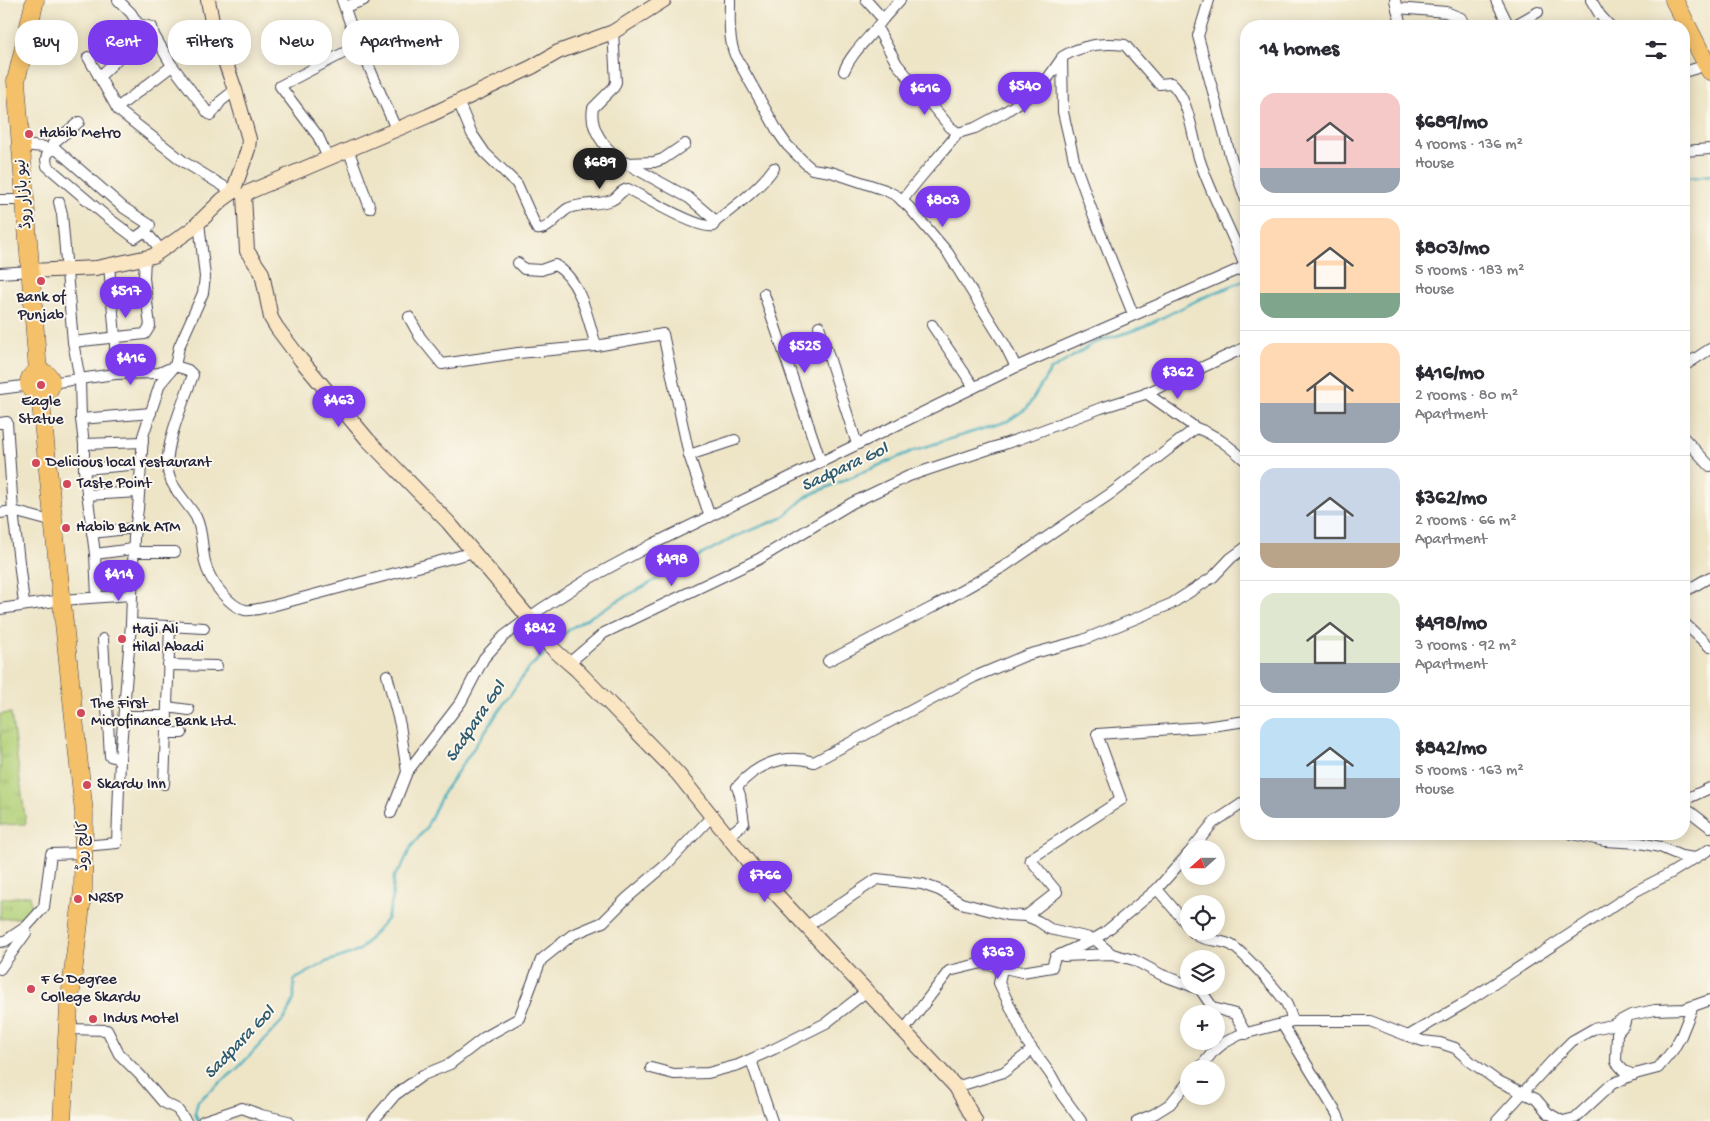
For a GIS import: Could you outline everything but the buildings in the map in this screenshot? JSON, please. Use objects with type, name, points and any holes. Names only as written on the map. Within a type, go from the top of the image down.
[{"type":"highway","name":"نیو بازار روڈ","points":[[34,0],[16,81],[40,384]]},
{"type":"highway","points":[[1674,0],[1684,20]]},
{"type":"highway","points":[[1690,32],[1708,68]]},
{"type":"highway","name":"کالج روڈ","points":[[40,384],[84,813],[83,889],[68,1029],[62,1121]]},
{"type":"main road","points":[[208,0],[213,27],[235,90],[249,139],[239,194],[247,251],[262,273],[271,318],[277,328],[300,360],[368,440],[448,522],[474,552],[529,618],[536,632],[678,774],[763,880],[956,1087],[975,1121]]},
{"type":"main road","points":[[31,271],[96,268],[153,256],[199,222],[222,200],[249,192],[396,129],[532,67],[558,52],[613,32],[664,0]]},
{"type":"street","points":[[118,0],[132,13],[136,20]]},
{"type":"street","points":[[349,20],[343,3],[364,0]]},
{"type":"street","points":[[730,0],[730,29],[735,55],[787,145],[812,169],[831,172],[885,190],[902,201],[948,253],[1005,345],[1016,367]]},
{"type":"street","points":[[866,0],[883,19]]},
{"type":"street","points":[[844,70],[848,60],[900,0]]},
{"type":"street","points":[[1209,0],[1198,36],[1230,155],[1240,183]]},
{"type":"street","points":[[1496,0],[1508,20]]},
{"type":"street","points":[[1591,0],[1605,20]]},
{"type":"street","points":[[1399,20],[1396,4],[1446,12],[1462,20]]},
{"type":"street","points":[[1523,20],[1538,12]]},
{"type":"street","points":[[877,28],[897,64],[950,127],[958,133]]},
{"type":"street","points":[[613,32],[616,82],[596,104],[592,113],[598,135],[610,152],[620,160],[689,198],[716,221]]},
{"type":"street","points":[[158,42],[172,66],[201,106],[211,115],[221,101],[235,90]]},
{"type":"street","points":[[902,201],[918,179],[958,133],[975,128],[1006,112],[1041,88],[1062,57],[1094,44],[1125,44],[1159,84],[1171,83],[1178,89],[1193,130],[1199,161],[1240,253]]},
{"type":"street","points":[[328,158],[318,136],[280,86],[342,54]]},
{"type":"street","points":[[1062,57],[1063,112],[1075,164],[1133,314]]},
{"type":"street","points":[[92,65],[117,108],[184,162],[239,194]]},
{"type":"street","points":[[99,77],[111,65]]},
{"type":"street","points":[[368,65],[396,129]]},
{"type":"street","points":[[117,108],[172,66]]},
{"type":"street","points":[[1690,71],[1708,68]]},
{"type":"street","points":[[458,101],[472,134],[485,153],[517,184],[536,229],[541,230],[568,209],[611,200],[623,190],[628,190],[707,227],[713,226],[716,221],[734,208],[766,179],[774,168]]},
{"type":"street","points":[[21,145],[44,147],[52,150],[124,208],[150,224],[145,231],[135,238],[47,166],[46,159],[52,150],[53,143],[79,122]]},
{"type":"street","points":[[627,163],[654,162],[663,159],[685,144]]},
{"type":"street","points":[[348,149],[370,208]]},
{"type":"street","points":[[1690,151],[1710,149]]},
{"type":"street","points":[[0,200],[25,200]]},
{"type":"street","points":[[59,202],[73,342],[80,380],[84,469],[95,554],[97,597]]},
{"type":"street","points":[[0,942],[5,941],[26,927],[44,907],[51,854],[117,843],[120,759],[131,624],[133,550],[140,464],[143,442],[160,384],[175,366],[179,347],[204,293],[199,222]]},
{"type":"street","points":[[145,231],[162,251]]},
{"type":"street","points":[[73,342],[145,334],[150,326],[144,278],[145,258]]},
{"type":"street","points":[[518,263],[524,269],[541,270],[555,265],[569,276],[580,296],[596,346]]},
{"type":"street","points":[[109,265],[115,337],[115,374]]},
{"type":"street","points":[[391,813],[407,772],[460,702],[484,658],[504,636],[590,578],[653,544],[1016,367],[1240,269]]},
{"type":"street","points":[[0,273],[31,271]]},
{"type":"street","points":[[764,294],[822,462]]},
{"type":"street","points":[[410,317],[420,337],[442,364],[518,353],[596,346],[663,334],[690,455],[710,517]]},
{"type":"street","points":[[932,325],[974,387]]},
{"type":"street","points":[[819,326],[857,444]]},
{"type":"street","points":[[1690,362],[1710,349]]},
{"type":"street","points":[[566,662],[604,633],[759,559],[852,503],[901,480],[1146,393],[1240,350]]},
{"type":"street","points":[[0,389],[115,374],[158,373],[175,366],[188,370],[193,375],[174,429],[169,452],[168,472],[177,491],[196,517],[207,569],[224,597],[245,610],[268,608],[474,552]]},
{"type":"street","points":[[1146,393],[1196,428],[1205,431],[1240,457]]},
{"type":"street","points":[[81,419],[151,413]]},
{"type":"street","points":[[0,423],[7,422],[12,511],[24,604]]},
{"type":"street","points":[[828,661],[933,607],[1003,567],[1113,492],[1196,428]]},
{"type":"street","points":[[690,455],[735,440]]},
{"type":"street","points":[[84,444],[143,442]]},
{"type":"street","points":[[1690,444],[1710,466]]},
{"type":"street","points":[[84,469],[140,464]]},
{"type":"street","points":[[87,495],[139,492]]},
{"type":"street","points":[[0,513],[12,511],[54,522]]},
{"type":"street","points":[[92,533],[135,528]]},
{"type":"street","points":[[95,554],[133,550],[175,552]]},
{"type":"street","points":[[728,836],[744,823],[737,787],[765,765],[784,759],[799,758],[814,762],[974,677],[1027,655],[1083,640],[1171,604],[1213,577],[1240,551]]},
{"type":"street","points":[[1690,589],[1710,577]]},
{"type":"street","points":[[0,609],[24,604],[131,594]]},
{"type":"street","points":[[131,624],[204,628]]},
{"type":"street","points":[[164,784],[170,626]]},
{"type":"street","points":[[1690,629],[1710,647]]},
{"type":"street","points":[[103,639],[110,756],[120,759]]},
{"type":"street","points":[[168,665],[217,666]]},
{"type":"street","points":[[388,675],[400,724],[407,772]]},
{"type":"street","points":[[124,716],[189,710]]},
{"type":"street","points":[[1026,916],[1057,892],[1030,859],[1121,800],[1098,734],[1204,727],[1240,722]]},
{"type":"street","points":[[166,733],[182,733]]},
{"type":"street","points":[[1690,797],[1710,788]]},
{"type":"street","points":[[1199,840],[1213,823],[1240,805]]},
{"type":"street","points":[[1690,812],[1710,827]]},
{"type":"street","points":[[373,1121],[395,1095],[422,1075],[450,1064],[485,1037],[519,1018],[541,960],[572,936],[603,922],[627,898],[667,864],[712,816]]},
{"type":"street","points":[[1600,840],[1640,843],[1681,856],[1695,858]]},
{"type":"street","points":[[1408,1036],[1463,1004],[1636,891],[1671,873],[1710,849]]},
{"type":"street","points":[[904,1030],[950,971],[982,963],[1022,972],[1052,967],[1055,957],[1104,933],[1157,889],[1180,863]]},
{"type":"street","points":[[807,926],[877,879],[922,884],[939,890],[961,903],[1006,915],[1026,916],[1050,929],[1094,938],[1112,954]]},
{"type":"street","points":[[1157,889],[1180,916]]},
{"type":"street","points":[[0,969],[26,933],[26,927]]},
{"type":"street","points":[[1210,940],[1230,944],[1253,965],[1286,1002],[1294,1021]]},
{"type":"street","points":[[1059,956],[1112,954],[1134,960],[1162,976],[1180,982]]},
{"type":"street","points":[[1002,968],[1000,983],[1032,1050],[1051,1074],[1062,1095],[1081,1121]]},
{"type":"street","points":[[651,1068],[674,1074],[708,1073],[738,1065],[826,1023],[867,991]]},
{"type":"street","points":[[1204,995],[1213,1008],[1235,1014],[1246,1034]]},
{"type":"street","points":[[1497,1121],[1572,1041],[1594,1029],[1612,1025],[1626,1018],[1655,1010],[1684,1008],[1710,1000]]},
{"type":"street","points":[[1206,1060],[1212,1052],[1224,1043],[1246,1034],[1294,1021],[1370,1021],[1423,1041],[1440,1043],[1455,1048],[1470,1062],[1496,1080],[1536,1099],[1548,1113],[1562,1121],[1575,1118],[1612,1084],[1658,1068],[1673,1050],[1681,1036],[1693,1006]]},
{"type":"street","points":[[1626,1018],[1624,1025],[1617,1033],[1616,1062],[1624,1070],[1634,1075]]},
{"type":"street","points":[[1282,1024],[1340,1121]]},
{"type":"street","points":[[68,1029],[107,1030],[119,1054],[163,1102],[177,1109],[186,1121]]},
{"type":"street","points":[[956,1087],[1004,1072],[1032,1050]]},
{"type":"street","points":[[751,1060],[772,1121]]},
{"type":"street","points":[[1137,1121],[1154,1114],[1170,1104],[1180,1092]]},
{"type":"street","points":[[203,1121],[242,1108],[261,1115],[288,1121]]},
{"type":"green space","points":[[11,713],[26,824],[0,825],[0,714]]},
{"type":"green space","points":[[30,895],[32,917],[0,919],[0,899]]},
{"type":"waterway","name":"Sadpara Gol","points":[[1690,178],[1710,175]]},
{"type":"waterway","name":"Sadpara Gol","points":[[554,644],[571,628],[619,600],[734,537],[782,518],[807,496],[915,450],[1008,421],[1027,408],[1050,371],[1094,343],[1141,328],[1202,298],[1240,282]]},
{"type":"waterway","name":"Sadpara Gol","points":[[198,1121],[195,1113],[198,1101],[237,1069],[285,1018],[294,999],[294,980],[326,962],[359,951],[387,919],[392,901],[394,876],[401,868],[411,847],[426,828],[443,793],[527,670],[548,650]]},
{"type":"place","name":"Habib Metro","points":[[29,134]]},
{"type":"place","name":"Bank of Punjab","points":[[41,281]]},
{"type":"place","name":"Eagle Statue","points":[[41,385]]},
{"type":"place","name":"Delicious local restaurant","points":[[36,463]]},
{"type":"place","name":"Taste Point","points":[[67,484]]},
{"type":"place","name":"Habib Bank ATM","points":[[66,528]]},
{"type":"place","name":"Haji Ali Hilal Abadi","points":[[122,639]]},
{"type":"place","name":"The First Microfinance Bank Ltd.","points":[[81,713]]},
{"type":"place","name":"Skardu Inn","points":[[87,785]]},
{"type":"place","name":"NRSP","points":[[78,899]]},
{"type":"place","name":"F G Degree College Skardu","points":[[31,989]]},
{"type":"place","name":"Indus Motel","points":[[93,1019]]}]
